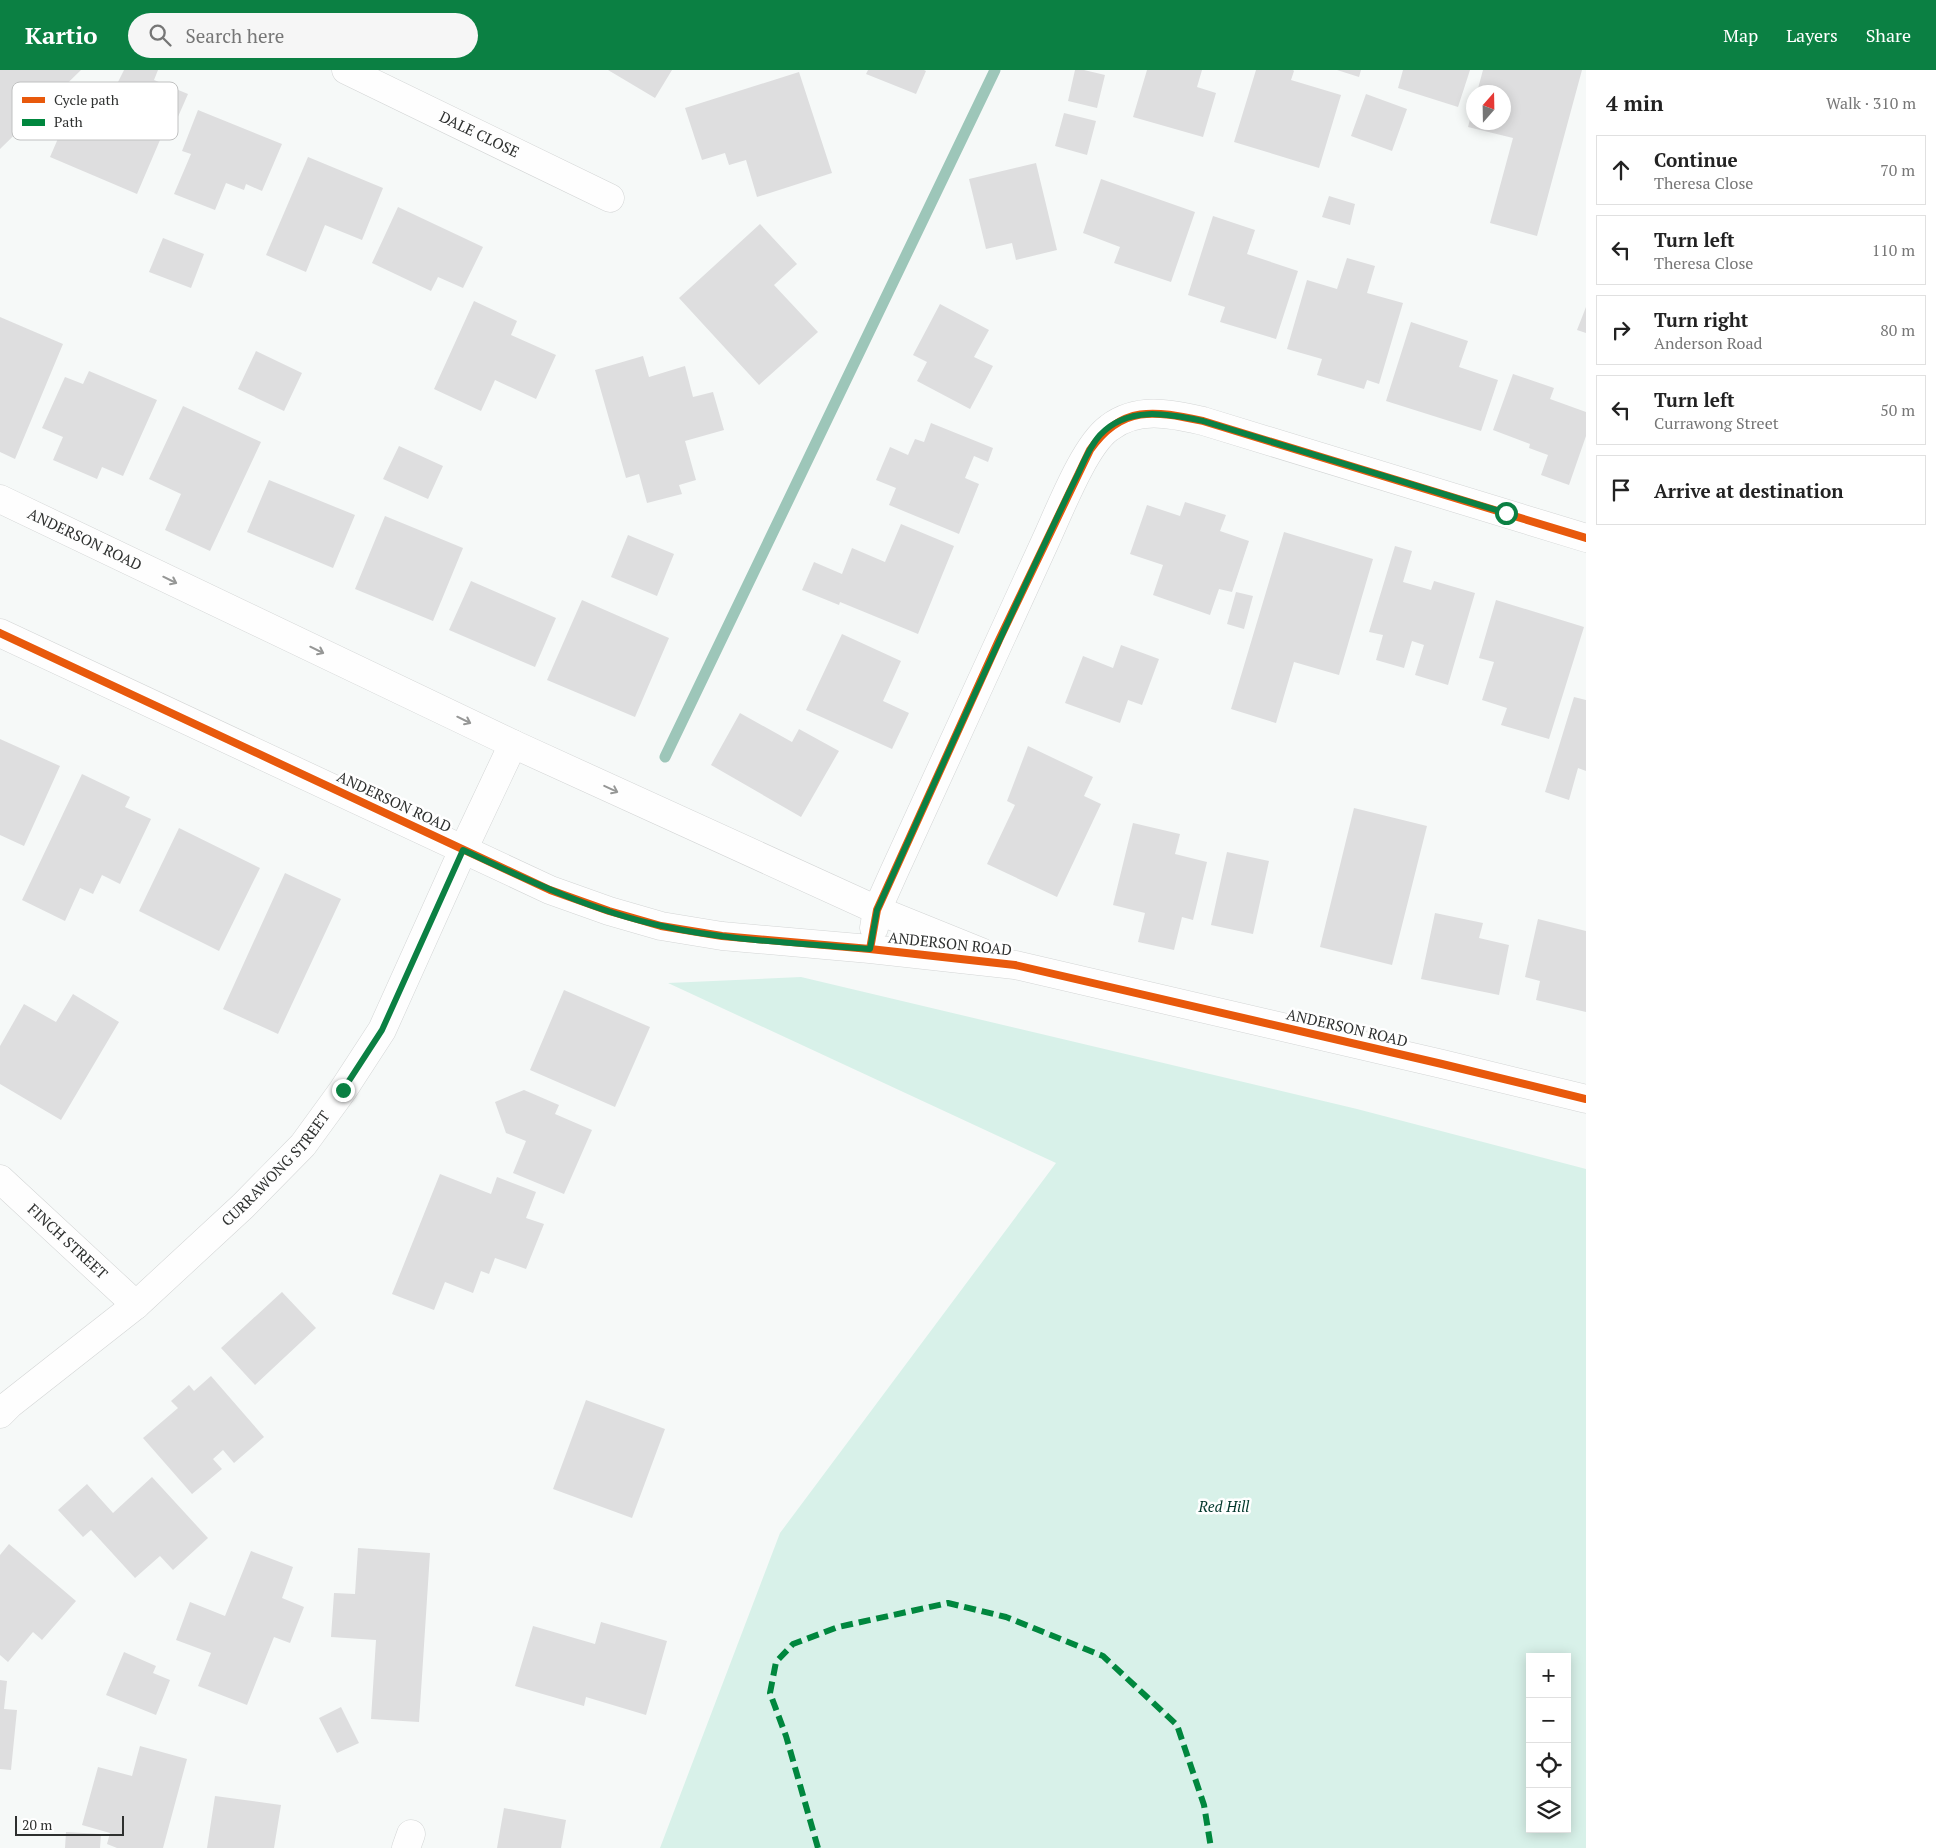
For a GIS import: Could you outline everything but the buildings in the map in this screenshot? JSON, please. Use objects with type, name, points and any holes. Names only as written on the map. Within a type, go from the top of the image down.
[{"type":"street","name":"DALE CLOSE","points":[[346,70],[610,198]]},
{"type":"street","points":[[870,949],[877,910],[999,640],[1078,473],[1100,435],[1124,419],[1141,413],[1169,414],[1203,421],[1586,538]]},
{"type":"street","name":"ANDERSON ROAD","points":[[0,499],[513,744],[877,910],[1015,965]]},
{"type":"street","name":"ANDERSON ROAD","points":[[0,633],[550,890],[661,926],[722,936],[870,949],[1015,965],[1586,1099]]},
{"type":"street","name":"CURRAWONG STREET","points":[[0,1414],[10,1404],[136,1305],[243,1206],[304,1145],[382,1030],[513,744]]},
{"type":"street","name":"FINCH STREET","points":[[0,1179],[136,1305]]},
{"type":"green space","name":"Red Hill","points":[[801,977],[1357,1109],[1586,1169],[1586,1848],[660,1848],[780,1533],[1056,1163],[668,983]]},
{"type":"waterway","points":[[665,757],[995,70]]},
{"type":"marked path","points":[[818,1848],[786,1736],[770,1693],[776,1662],[793,1644],[838,1627],[948,1603],[1006,1617],[1103,1656],[1177,1725],[1204,1805],[1211,1848]]},
{"type":"cycle path","points":[[870,949],[877,910],[999,640],[1090,450],[1102,435],[1114,425],[1140,414],[1170,415],[1203,421],[1586,538]]},
{"type":"cycle path","points":[[0,633],[550,890],[609,911],[661,926],[722,936],[870,949],[1015,965],[1586,1099]]},
{"type":"route","points":[[343,1090],[382,1030],[463,850],[550,890],[609,911],[661,926],[722,936],[870,949],[877,910],[999,640],[1074,481],[1100,435],[1124,419],[1141,413],[1169,414],[1203,421],[1506,513]]}]
